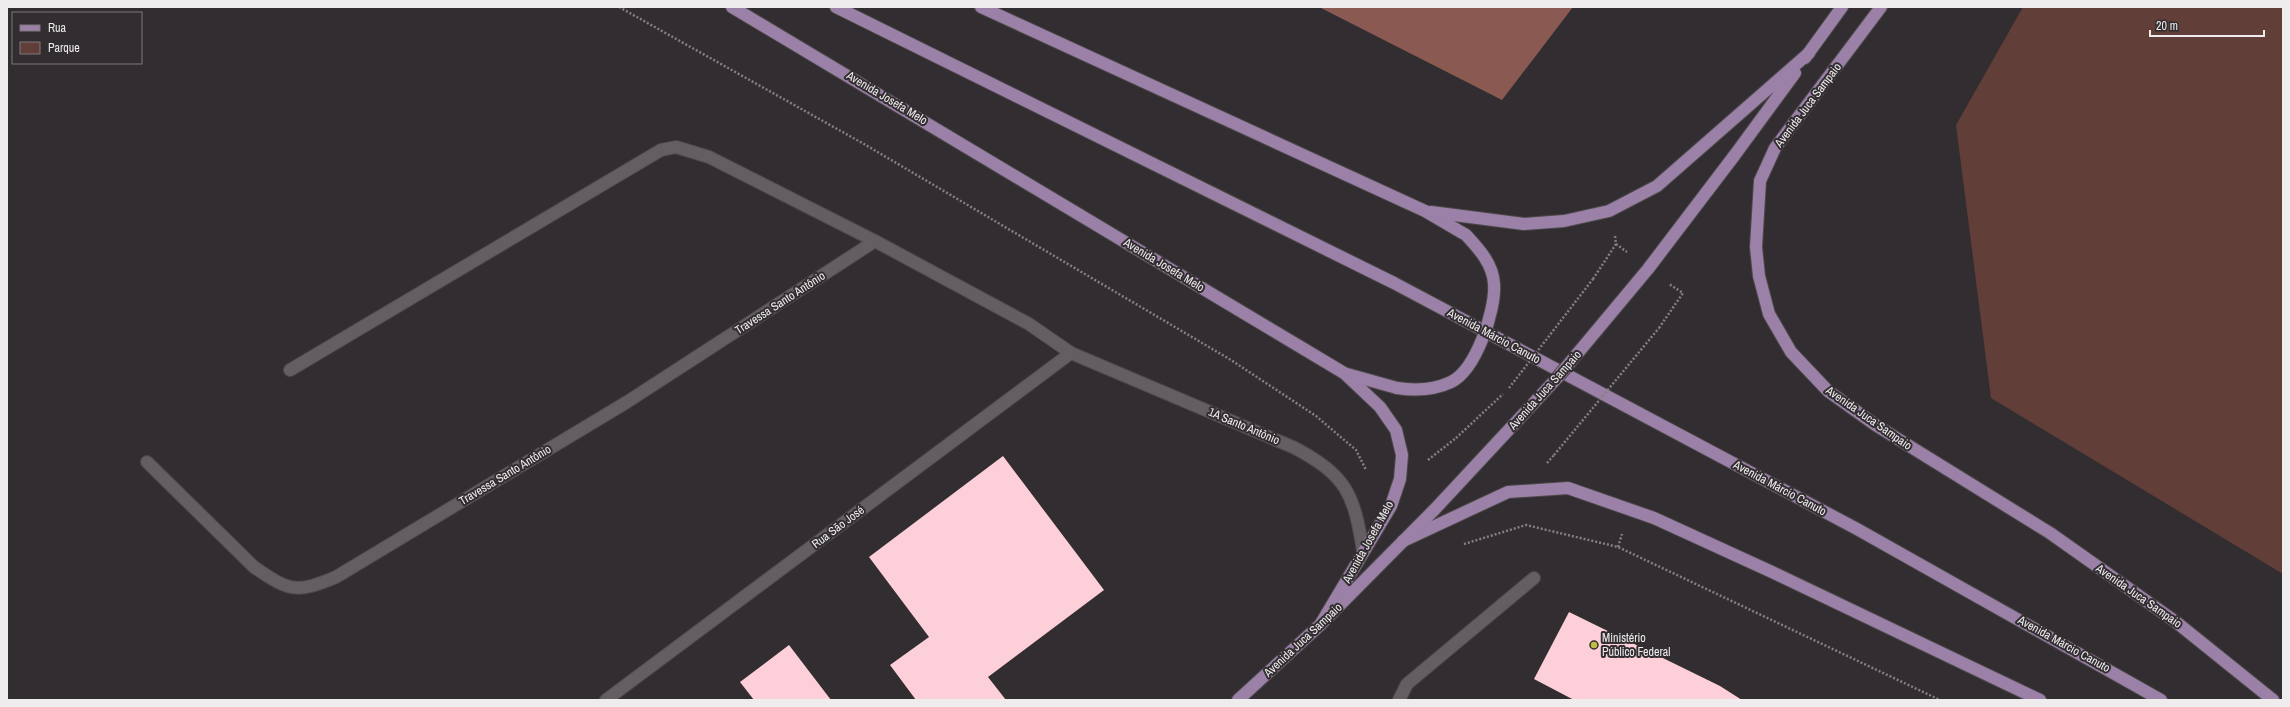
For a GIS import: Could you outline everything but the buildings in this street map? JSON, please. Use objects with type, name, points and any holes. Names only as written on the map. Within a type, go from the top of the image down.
[{"type":"main road","name":"Avenida Josefa Melo","points":[[732,7],[1344,373],[1380,407],[1396,430],[1402,455],[1400,479],[1391,506],[1320,625]]},
{"type":"main road","name":"Avenida Márcio Canuto","points":[[836,7],[1394,283],[1864,532],[2161,700]]},
{"type":"main road","points":[[981,7],[1425,211],[1466,235],[1486,256],[1495,283],[1493,306],[1477,349],[1465,370],[1452,381],[1433,388],[1413,391],[1344,373]]},
{"type":"main road","name":"Avenida Juca Sampaio","points":[[1238,700],[1320,625],[1436,509],[1558,378],[1648,269],[1734,156],[1842,7]]},
{"type":"main road","name":"Avenida Juca Sampaio","points":[[1881,7],[1775,148],[1760,181],[1756,247],[1760,276],[1769,314],[1791,352],[1828,391],[1877,426],[2050,533],[2176,622],[2273,700]]},
{"type":"main road","points":[[1425,211],[1524,224],[1564,221],[1609,211],[1657,186],[1809,53]]},
{"type":"main road","points":[[1403,541],[1508,492],[1568,488],[1661,521],[1772,572],[2040,700]]},
{"type":"street","name":"1A Santo Antônio","points":[[290,370],[667,148],[676,147],[691,150],[709,157],[875,242],[1029,324],[1071,353],[1295,448],[1317,460],[1342,482],[1357,513],[1363,551]]},
{"type":"street","name":"Travessa Santo Antônio","points":[[147,462],[254,567],[274,581],[292,588],[312,587],[336,577],[627,402],[875,242]]},
{"type":"street","name":"Rua São José","points":[[606,700],[1071,353]]},
{"type":"street","points":[[1399,700],[1407,684],[1534,578]]},
{"type":"path","points":[[618,7],[864,144],[1231,360],[1316,416],[1356,450],[1369,474]]},
{"type":"path","points":[[1456,438],[1508,390],[1593,279],[1616,244],[1609,211]]},
{"type":"path","points":[[1554,454],[1658,328],[1683,293]]},
{"type":"path","points":[[1459,545],[1526,525],[1618,547],[1940,700]]},
{"type":"green space","points":[[2023,7],[2283,7],[2283,574],[1991,398],[1956,125]]},
{"type":"shaded area","points":[[1319,7],[1573,7],[1502,100]]},
{"type":"place","name":"Ministério Público Federal","points":[[1594,645]]}]
